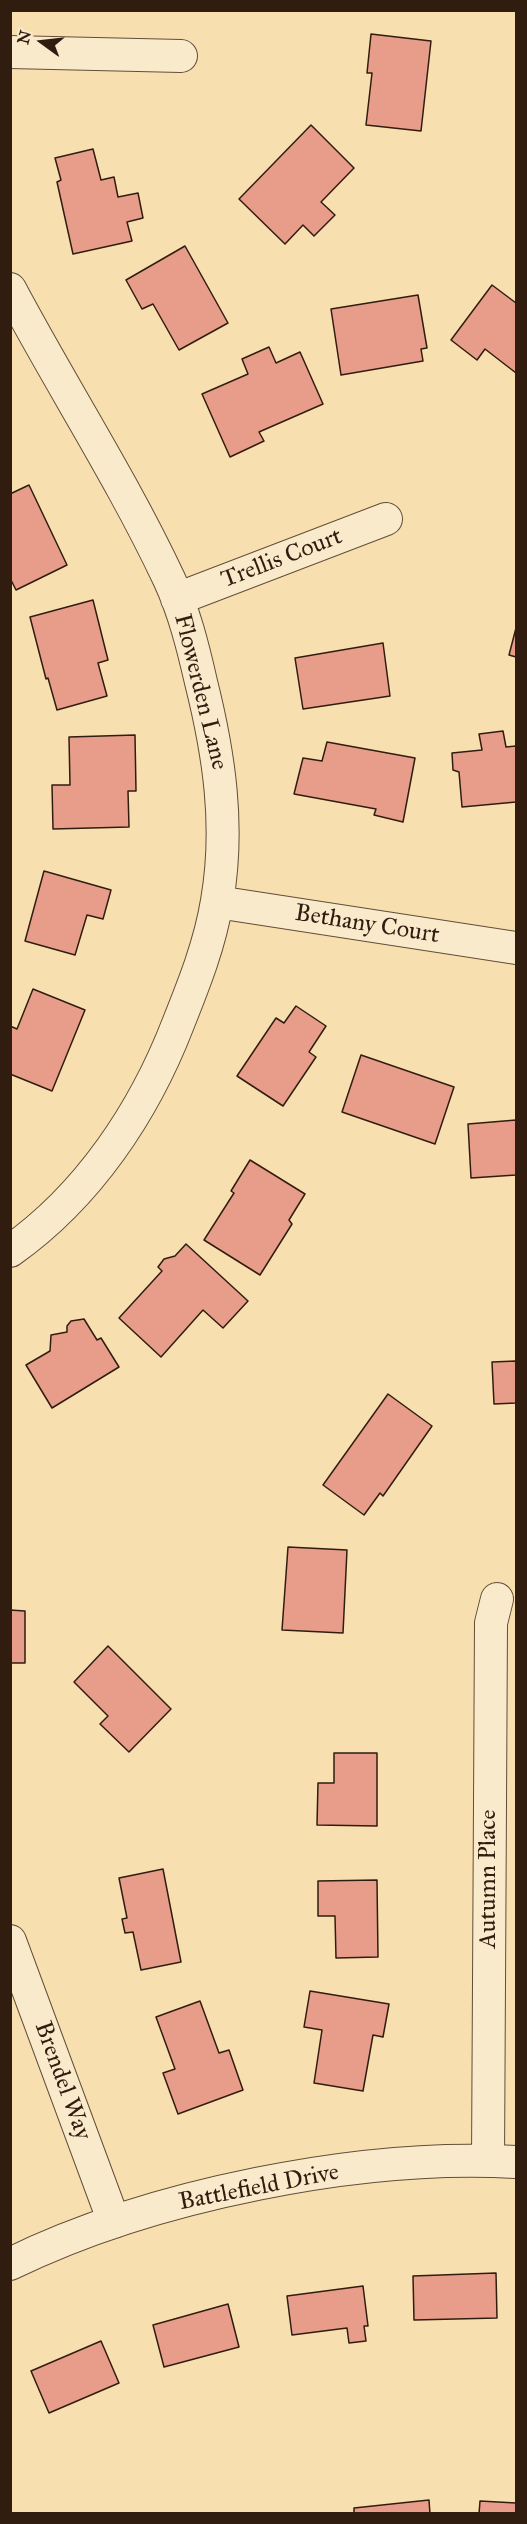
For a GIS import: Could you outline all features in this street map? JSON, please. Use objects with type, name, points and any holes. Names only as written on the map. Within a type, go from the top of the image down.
[{"type":"street","points":[[10,52],[181,56]]},
{"type":"street","name":"Flowerden Lane","points":[[10,290],[103,451],[177,599],[192,644],[218,755],[223,794],[222,867],[217,902],[202,963],[175,1032],[132,1118],[70,1202],[10,1251]]},
{"type":"street","name":"Trellis Court","points":[[177,599],[386,519]]},
{"type":"street","name":"Bethany Court","points":[[217,902],[516,948]]},
{"type":"street","name":"Autumn Place","points":[[497,1599],[491,1623],[502,2162]]},
{"type":"street","name":"Brendel Way","points":[[10,1941],[114,2222]]},
{"type":"street","name":"Battlefield Drive","points":[[10,2264],[114,2222],[195,2199],[296,2177],[398,2164],[502,2162]]},
{"type":"building","points":[[371,34],[431,41],[421,131],[366,125],[372,73],[367,73]]},
{"type":"building","points":[[311,125],[354,168],[321,202],[335,215],[314,236],[303,225],[285,244],[239,199]]},
{"type":"building","points":[[93,149],[101,180],[114,177],[118,197],[138,193],[143,218],[127,222],[132,241],[73,254],[57,182],[61,180],[55,158]]},
{"type":"building","points":[[185,246],[228,323],[179,350],[153,304],[142,309],[126,280]]},
{"type":"building","points":[[492,285],[516,303],[516,373],[485,349],[477,360],[451,340]]},
{"type":"building","points":[[418,295],[427,348],[421,349],[423,361],[341,375],[331,309]]},
{"type":"building","points":[[269,347],[276,363],[300,352],[323,404],[259,432],[264,441],[230,457],[202,394],[248,374],[242,359]]},
{"type":"building","points":[[29,485],[67,565],[16,590],[10,578],[10,494]]},
{"type":"building","points":[[93,600],[108,660],[98,663],[107,696],[57,710],[48,678],[46,679],[30,617]]},
{"type":"building","points":[[516,628],[516,657],[509,655]]},
{"type":"building","points":[[383,643],[390,696],[303,709],[295,658]]},
{"type":"building","points":[[503,731],[506,747],[516,746],[516,802],[462,807],[459,772],[453,770],[452,753],[482,750],[479,734]]},
{"type":"building","points":[[135,735],[136,791],[128,791],[129,827],[53,829],[52,785],[70,785],[69,737]]},
{"type":"building","points":[[327,742],[415,758],[403,822],[374,815],[376,809],[294,794],[303,758],[322,761]]},
{"type":"building","points":[[44,871],[111,890],[103,919],[87,915],[75,955],[25,941]]},
{"type":"building","points":[[33,989],[85,1010],[52,1091],[10,1074],[10,1026],[17,1029]]},
{"type":"building","points":[[296,1006],[326,1026],[309,1052],[316,1057],[283,1106],[237,1076],[276,1018],[284,1023]]},
{"type":"building","points":[[361,1055],[454,1087],[435,1144],[342,1112]]},
{"type":"building","points":[[516,1120],[516,1175],[471,1178],[468,1124]]},
{"type":"building","points":[[250,1160],[305,1194],[289,1220],[292,1224],[260,1275],[204,1240],[234,1193],[231,1191]]},
{"type":"building","points":[[186,1244],[248,1301],[223,1328],[203,1310],[161,1357],[119,1318],[162,1271],[158,1267],[164,1259],[175,1256]]},
{"type":"building","points":[[84,1319],[97,1340],[101,1338],[119,1367],[52,1408],[26,1365],[50,1351],[51,1335],[67,1332],[67,1326],[71,1321]]},
{"type":"building","points":[[516,1361],[516,1403],[494,1404],[492,1362]]},
{"type":"building","points":[[388,1394],[432,1426],[383,1496],[380,1493],[364,1515],[323,1485]]},
{"type":"building","points":[[288,1547],[347,1550],[343,1633],[282,1630]]},
{"type":"building","points":[[10,1610],[25,1611],[25,1663],[10,1663]]},
{"type":"building","points":[[108,1646],[171,1709],[129,1752],[100,1724],[108,1716],[74,1682]]},
{"type":"building","points":[[334,1753],[377,1753],[377,1826],[317,1825],[318,1783],[334,1783]]},
{"type":"building","points":[[163,1869],[181,1962],[141,1970],[133,1932],[125,1933],[122,1919],[127,1918],[119,1878]]},
{"type":"building","points":[[377,1880],[378,1957],[336,1958],[335,1916],[318,1916],[318,1881]]},
{"type":"building","points":[[310,1991],[389,2004],[383,2037],[373,2035],[363,2091],[314,2083],[322,2030],[304,2027]]},
{"type":"building","points":[[200,2001],[219,2053],[229,2050],[243,2090],[178,2114],[163,2073],[175,2069],[156,2017]]},
{"type":"building","points":[[496,2273],[497,2318],[414,2320],[413,2276]]},
{"type":"building","points":[[363,2286],[368,2326],[364,2326],[366,2341],[349,2343],[347,2328],[292,2335],[287,2296]]},
{"type":"building","points":[[228,2304],[239,2347],[164,2367],[153,2325]]},
{"type":"building","points":[[101,2341],[119,2383],[49,2413],[31,2371]]},
{"type":"building","points":[[429,2500],[430,2514],[354,2514],[354,2508]]},
{"type":"building","points":[[480,2501],[516,2503],[516,2514],[479,2514]]}]
